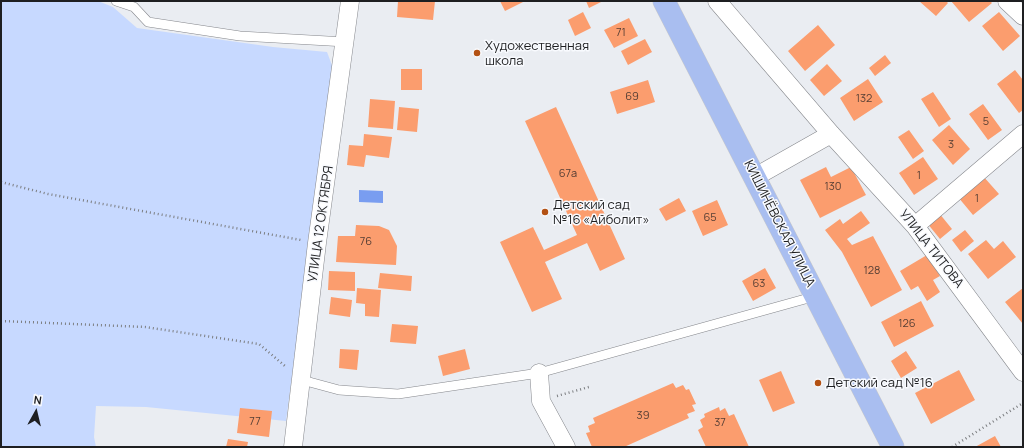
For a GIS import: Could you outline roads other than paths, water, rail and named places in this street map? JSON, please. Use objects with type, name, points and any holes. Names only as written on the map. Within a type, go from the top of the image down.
[{"type":"main road","name":"КИШИНЁВСКАЯ УЛИЦА","points":[[664,1],[893,447]]},
{"type":"street","name":"УЛИЦА 12 ОКТЯБРЯ","points":[[293,447],[317,243],[346,42],[350,1]]},
{"type":"street","name":"УЛИЦА ТИТОВА","points":[[717,1],[831,134],[915,226],[1023,372]]},
{"type":"street","points":[[1007,1],[1023,16]]},
{"type":"street","points":[[755,177],[831,134]]},
{"type":"street","points":[[915,226],[1023,134]]},
{"type":"street","points":[[539,373],[541,400],[566,447]]},
{"type":"lane","points":[[116,1],[134,7],[148,22],[240,36],[346,42]]},
{"type":"lane","points":[[302,380],[339,390],[398,394],[539,373],[816,296]]},
{"type":"water","points":[[359,190],[383,191],[383,203],[359,202]]},
{"type":"place","name":"Художественная школа","points":[[477,53]]},
{"type":"place","name":"Детский сад №16 «Айболит»","points":[[545,212]]},
{"type":"place","name":"Детский сад №16","points":[[818,383]]}]
